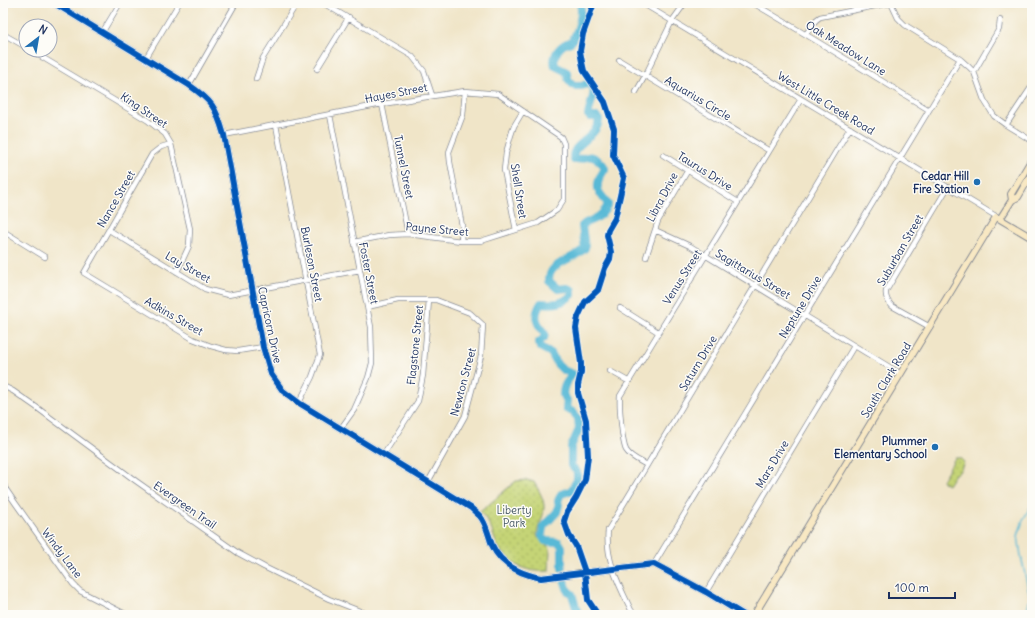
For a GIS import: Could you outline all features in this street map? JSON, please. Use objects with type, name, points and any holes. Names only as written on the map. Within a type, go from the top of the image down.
[{"type":"street","points":[[102,33],[120,3]]},
{"type":"street","points":[[146,58],[179,3]]},
{"type":"street","points":[[189,85],[236,3]]},
{"type":"street","points":[[256,79],[263,58],[297,3]]},
{"type":"street","points":[[323,3],[349,17],[412,56],[424,71],[432,95]]},
{"type":"street","name":"West Little Creek Road","points":[[642,3],[998,218]]},
{"type":"street","points":[[636,92],[672,21],[685,3]]},
{"type":"street","name":"Oak Meadow Lane","points":[[753,3],[929,110]]},
{"type":"street","points":[[806,34],[816,20],[820,18],[891,3],[898,18],[905,25],[960,59],[974,72],[984,100],[994,116],[1032,141]]},
{"type":"street","name":"Capricorn Drive","points":[[59,4],[102,33],[189,85],[206,97],[218,114],[224,135],[263,347],[271,374],[283,391],[299,403],[471,508],[482,519],[493,547],[505,564],[514,570],[530,576],[541,578],[654,564]]},
{"type":"street","points":[[317,69],[349,17]]},
{"type":"street","points":[[974,72],[999,29],[1000,20]]},
{"type":"street","points":[[3,34],[18,42]]},
{"type":"street","name":"King Street","points":[[43,58],[147,120],[165,134],[171,144],[190,229],[189,246],[177,272]]},
{"type":"street","name":"Neptune Drive","points":[[654,564],[960,59]]},
{"type":"street","name":"Aquarius Circle","points":[[619,60],[768,150]]},
{"type":"street","points":[[1006,125],[1032,86]]},
{"type":"street","points":[[461,241],[462,226],[450,162],[450,152],[463,115],[465,91]]},
{"type":"street","name":"Hayes Street","points":[[224,135],[382,104],[465,91],[498,94],[561,137]]},
{"type":"street","name":"Venus Street","points":[[647,465],[632,456],[625,445],[619,405],[620,396],[768,150],[801,99]]},
{"type":"street","name":"Tunnel Street","points":[[382,104],[408,234]]},
{"type":"street","name":"Shell Street","points":[[516,230],[504,170],[506,153],[511,135],[514,126],[523,112]]},
{"type":"street","name":"Foster Street","points":[[330,115],[371,327],[372,363],[368,378],[354,410],[341,428]]},
{"type":"street","name":"Burleson Street","points":[[276,125],[320,355],[312,377],[299,403]]},
{"type":"street","name":"Saturn Drive","points":[[635,615],[631,610],[612,569],[607,539],[608,530],[850,128]]},
{"type":"street","name":"Payne Street","points":[[354,242],[389,235],[408,234],[461,241],[481,241],[538,223],[557,210],[564,200],[564,144],[561,137]]},
{"type":"street","name":"Nance Street","points":[[84,272],[152,154],[161,147],[171,144]]},
{"type":"street","name":"Taurus Drive","points":[[664,155],[738,202]]},
{"type":"street","name":"South Clark Road","points":[[1012,200],[1011,194],[1032,159]]},
{"type":"street","name":"Libra Drive","points":[[646,257],[658,221],[688,170]]},
{"type":"street","name":"South Clark Road","points":[[754,615],[998,218],[1012,200],[1018,198],[1032,174]]},
{"type":"street","name":"Suburban Street","points":[[930,327],[892,306],[885,295],[948,187]]},
{"type":"street","points":[[998,218],[1032,238]]},
{"type":"street","name":"Lay Street","points":[[109,230],[205,289],[228,295],[360,270]]},
{"type":"street","name":"Sagittarius Street","points":[[655,230],[675,238],[901,374]]},
{"type":"street","points":[[3,231],[45,257]]},
{"type":"street","name":"Adkins Street","points":[[84,272],[193,338],[211,346],[238,351],[263,347]]},
{"type":"street","points":[[367,308],[398,300],[429,300]]},
{"type":"street","name":"Newton Street","points":[[428,482],[465,416],[481,356],[483,325],[470,313],[436,300],[429,300]]},
{"type":"street","name":"Flagstone Street","points":[[384,454],[418,401],[422,376],[429,300]]},
{"type":"street","points":[[620,308],[658,332]]},
{"type":"street","name":"Mars Drive","points":[[706,592],[854,346]]},
{"type":"street","points":[[610,370],[628,381]]},
{"type":"street","name":"Evergreen Trail","points":[[3,386],[36,407],[136,481],[238,553],[329,599],[370,615]]},
{"type":"street","name":"Windy Lane","points":[[3,480],[5,488],[20,511],[73,584],[80,591],[128,615]]},
{"type":"street","points":[[654,564],[706,592],[744,615]]},
{"type":"green space","points":[[955,458],[960,458],[964,462],[960,471],[955,474],[948,485],[942,480]]},
{"type":"green space","name":"Liberty Park","points":[[527,480],[534,482],[541,495],[544,505],[544,512],[537,536],[550,548],[549,571],[533,571],[526,569],[512,563],[506,558],[497,545],[489,524],[480,512],[516,481]]},
{"type":"waterway","points":[[562,568],[562,547],[559,542],[545,541],[542,536],[543,527],[557,512],[559,505],[558,501],[561,494],[571,491],[577,480],[577,472],[571,465],[571,447],[579,429],[578,418],[573,412],[566,409],[567,400],[563,395],[566,384],[573,374],[563,370],[557,364],[551,353],[540,347],[539,342],[544,338],[545,334],[539,326],[536,316],[541,303],[558,303],[564,301],[572,295],[572,290],[567,288],[558,289],[549,281],[550,275],[557,265],[585,248],[582,226],[586,222],[601,215],[608,204],[598,190],[598,182],[605,169],[603,165],[596,158],[590,156],[574,160],[573,155],[575,150],[597,127],[599,120],[597,117],[590,117],[588,115],[594,92],[590,84],[574,86],[568,79],[567,72],[555,66],[554,62],[556,54],[560,48],[571,42],[576,34],[580,18],[580,3]]},
{"type":"waterway","points":[[1026,615],[1030,597],[1018,536],[1023,520],[1032,504]]},
{"type":"waterway","points":[[564,579],[568,591],[572,594],[577,611],[580,615]]},
{"type":"cycle path","points":[[54,3],[189,85],[208,100],[215,111],[224,135],[263,347],[271,374],[283,391],[299,403],[471,508],[484,522],[496,552],[506,564],[512,568],[541,578],[654,564],[706,592],[744,615]]},
{"type":"cycle path","points":[[594,3],[583,34],[580,51],[584,71],[605,102],[614,129],[613,155],[624,178],[615,218],[608,230],[607,235],[611,252],[610,259],[605,268],[598,290],[585,302],[578,317],[576,328],[581,363],[578,393],[586,420],[588,456],[585,480],[567,512],[564,521],[569,535],[576,546],[585,572],[588,600],[598,615]]},
{"type":"place","name":"Cedar Hill Fire Station","points":[[977,182]]},
{"type":"place","name":"Plummer Elementary School","points":[[935,447]]}]
